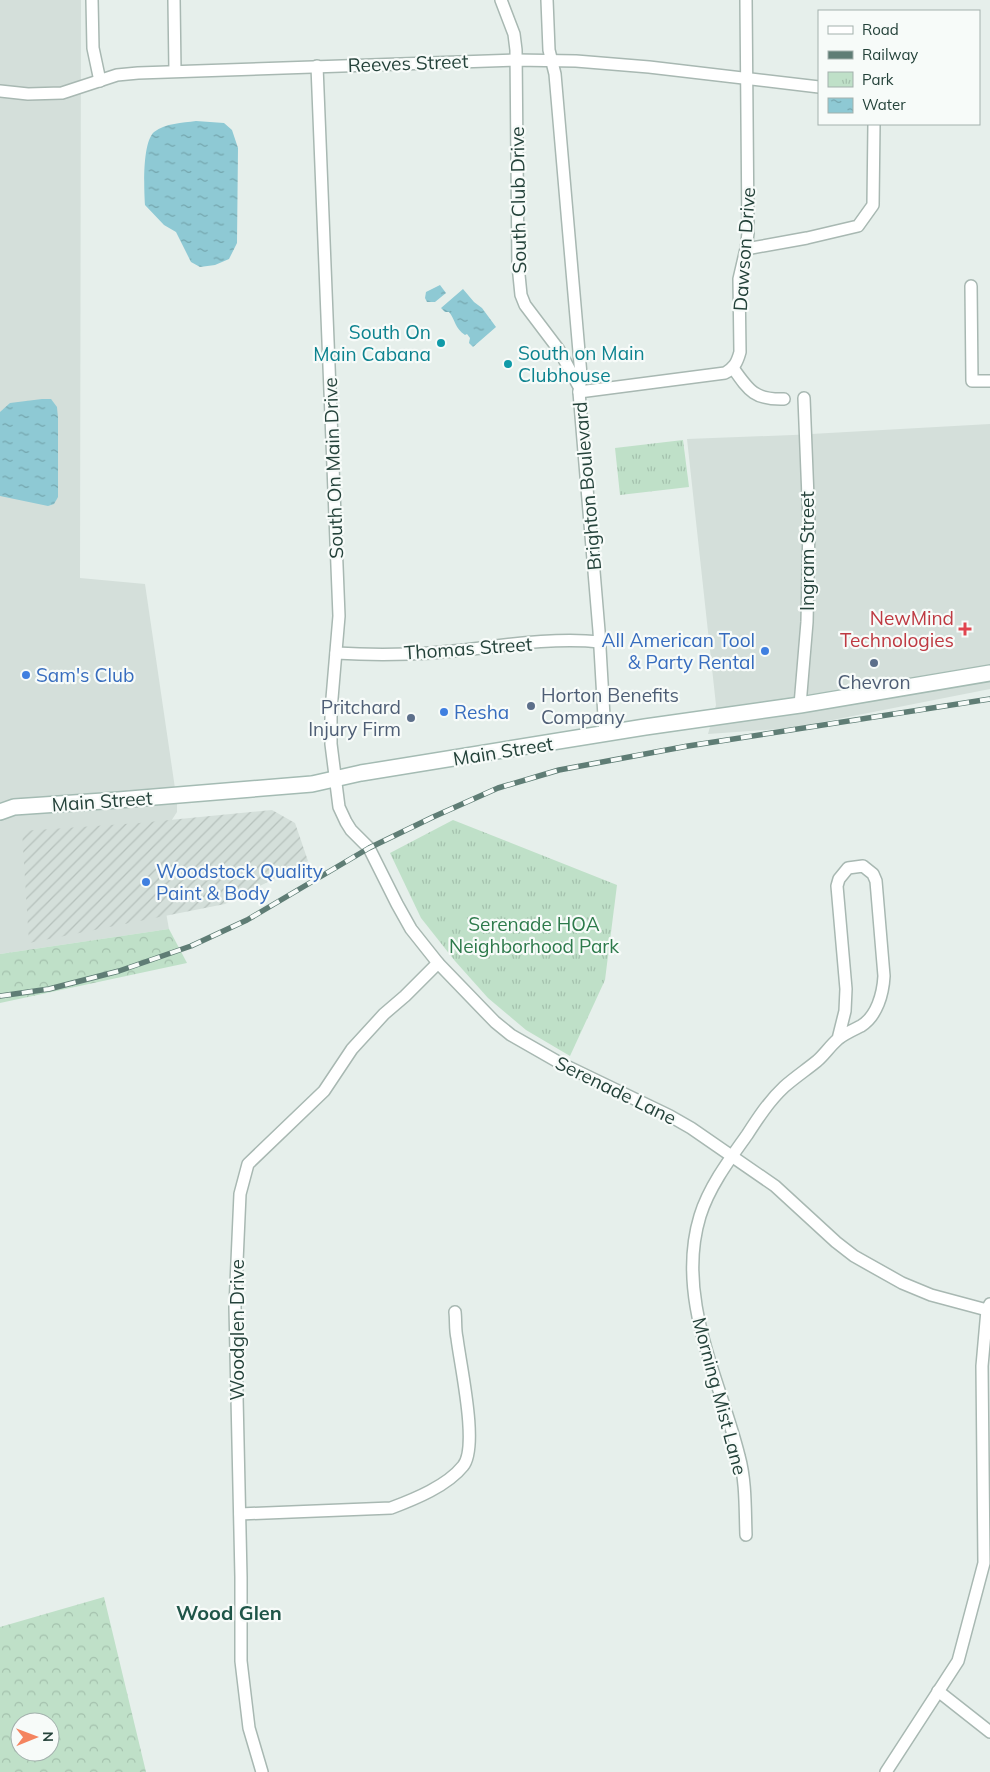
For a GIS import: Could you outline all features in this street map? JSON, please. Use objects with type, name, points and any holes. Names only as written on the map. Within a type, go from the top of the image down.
[{"type":"main road","name":"Main Street","points":[[5,807],[312,784],[606,734],[800,705],[990,673]]},
{"type":"street","points":[[92,0],[93,48],[100,81]]},
{"type":"street","points":[[174,0],[175,70]]},
{"type":"street","name":"South Club Drive","points":[[501,0],[514,34],[518,256],[521,295],[525,305],[563,356],[579,388]]},
{"type":"street","name":"Brighton Boulevard","points":[[547,0],[549,50],[556,83],[581,375],[579,388],[606,734]]},
{"type":"street","name":"Dawson Drive","points":[[733,368],[738,362],[740,352],[739,279],[748,233],[746,0]]},
{"type":"street","name":"Reeves Street","points":[[0,91],[28,94],[62,93],[117,76],[138,72],[515,60],[551,60],[649,66],[818,87]]},
{"type":"street","name":"South On Main Drive","points":[[317,66],[339,616],[330,727],[335,779]]},
{"type":"street","points":[[746,249],[858,226],[873,205],[874,125]]},
{"type":"street","points":[[971,286],[972,381],[990,381]]},
{"type":"street","points":[[579,388],[725,374],[733,368],[743,383],[754,394],[761,398],[784,399]]},
{"type":"street","name":"Ingram Street","points":[[800,705],[807,622],[809,523],[804,398]]},
{"type":"street","name":"Thomas Street","points":[[336,652],[383,654],[581,640],[600,642]]},
{"type":"street","name":"Serenade Lane","points":[[335,779],[339,807],[346,822],[351,830],[369,848],[412,929],[438,963],[495,1022],[511,1035],[560,1063],[670,1116],[732,1155],[775,1186],[854,1256],[902,1283],[931,1295],[989,1307]]},
{"type":"street","name":"Morning Mist Lane","points":[[746,1535],[744,1485],[740,1458],[702,1338],[697,1314],[694,1290],[695,1238],[706,1197],[732,1155],[765,1108],[784,1087],[817,1061],[838,1039],[863,1024],[873,1013],[883,989],[884,976],[876,881],[874,874],[863,866],[848,868],[839,879],[837,886],[846,990],[845,1011],[838,1039]]},
{"type":"street","name":"Woodglen Drive","points":[[262,1772],[249,1728],[241,1661],[235,1307],[240,1194],[248,1164],[324,1092],[352,1049],[384,1014],[438,963]]},
{"type":"street","points":[[886,1772],[958,1660],[984,1564],[982,1366],[989,1307]]},
{"type":"street","points":[[240,1514],[391,1508],[411,1501],[430,1491],[465,1465],[471,1436],[456,1336],[456,1312]]},
{"type":"street","points":[[938,1691],[990,1732]]},
{"type":"shaded area","points":[[0,0],[81,0],[80,578],[145,584],[177,812],[154,847],[169,929],[0,954]]},
{"type":"shaded area","points":[[990,424],[990,689],[792,728],[708,734],[716,705],[687,439]]},
{"type":"shaded area","name":"Woodstock Quality Paint & Body","points":[[272,810],[295,823],[308,861],[225,904],[29,943],[22,831],[139,823]]},
{"type":"green space","points":[[683,440],[689,487],[620,495],[615,448]]},
{"type":"green space","name":"Serenade HOA Neighborhood Park","points":[[453,820],[617,885],[605,980],[570,1056],[526,1030],[488,998],[455,961],[421,918],[390,853]]},
{"type":"green space","points":[[169,929],[187,963],[0,1003],[0,954]]},
{"type":"green space","points":[[104,1597],[146,1772],[0,1772],[0,1627]]},
{"type":"water","points":[[196,121],[224,123],[232,130],[238,148],[237,243],[229,259],[215,265],[200,267],[191,262],[176,232],[164,225],[145,205],[144,188],[147,146],[154,132],[169,125]]},
{"type":"water","points":[[440,285],[446,293],[435,302],[427,302],[425,298],[426,292]]},
{"type":"water","points":[[463,289],[482,308],[496,327],[473,347],[469,343],[470,338],[459,330],[449,312],[445,312],[441,308]]},
{"type":"water","points":[[51,399],[57,407],[58,418],[58,497],[54,504],[48,506],[0,496],[0,412],[10,403]]},
{"type":"railway","points":[[0,996],[49,989],[119,971],[191,946],[247,920],[369,848],[498,788],[559,770],[688,746],[990,699]]},
{"type":"place","name":"South On Main Cabana","points":[[441,343]]},
{"type":"place","name":"South on Main Clubhouse","points":[[508,364]]},
{"type":"place","name":"NewMind Technologies","points":[[965,629]]},
{"type":"place","name":"All American Tool & Party Rental","points":[[765,651]]},
{"type":"place","name":"Chevron","points":[[874,663]]},
{"type":"place","name":"Sam's Club","points":[[26,675]]},
{"type":"place","name":"Horton Benefits Company","points":[[531,706]]},
{"type":"place","name":"Resha","points":[[444,712]]},
{"type":"place","name":"Pritchard Injury Firm","points":[[411,718]]},
{"type":"place","name":"Woodstock Quality Paint & Body","points":[[146,882]]},
{"type":"district","name":"Wood Glen","points":[[229,1613]]}]
